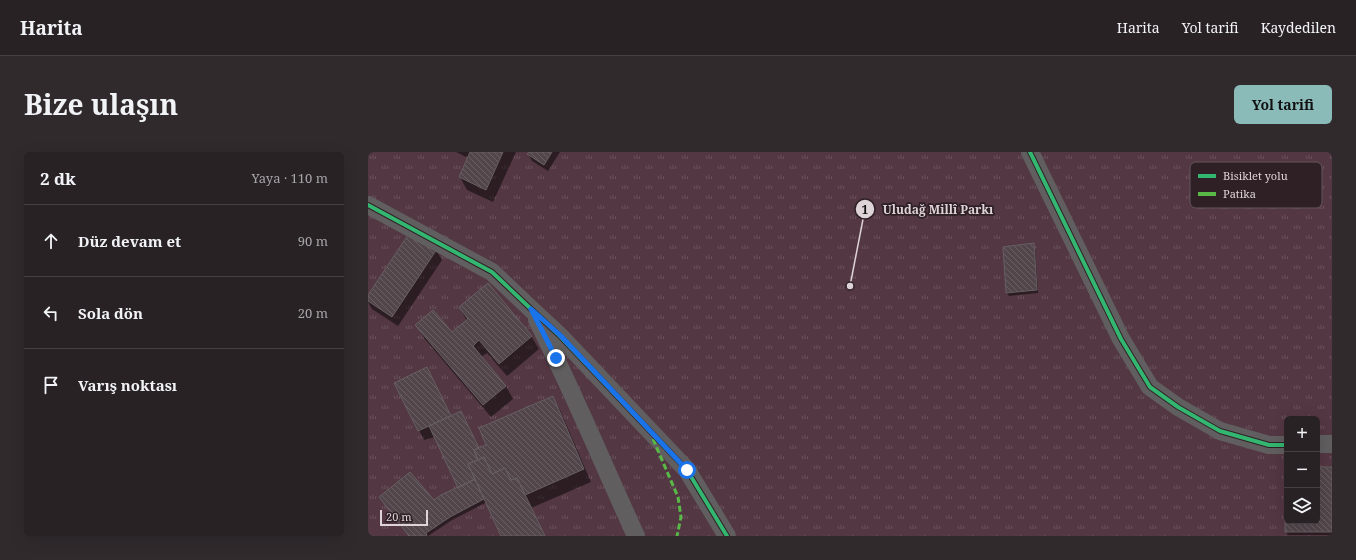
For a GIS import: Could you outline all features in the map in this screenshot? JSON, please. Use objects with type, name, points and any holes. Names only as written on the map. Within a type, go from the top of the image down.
[{"type":"street","points":[[1030,152],[1122,339],[1150,387],[1178,407],[1220,431],[1269,445],[1284,445]]},
{"type":"street","points":[[368,205],[492,272],[560,335],[687,470],[727,536]]},
{"type":"street","points":[[531,309],[556,358],[636,536]]},
{"type":"street","points":[[1320,444],[1332,444]]},
{"type":"green space","points":[[368,152],[1332,152],[1332,536],[368,536]]},
{"type":"building","points":[[470,152],[503,152],[486,190],[459,177]]},
{"type":"building","points":[[529,152],[552,152],[544,165],[527,154]]},
{"type":"building","points":[[410,232],[437,249],[392,317],[368,301],[368,295]]},
{"type":"building","points":[[1034,243],[1037,290],[1006,293],[1003,247]]},
{"type":"building","points":[[488,283],[532,336],[499,364],[479,340],[473,346],[506,386],[483,405],[415,325],[433,310],[452,332],[468,319],[459,307]]},
{"type":"building","points":[[427,367],[451,416],[418,431],[394,383]]},
{"type":"building","points":[[553,396],[584,469],[525,495],[517,478],[511,480],[505,468],[492,474],[484,457],[478,460],[474,450],[486,445],[479,428]]},
{"type":"building","points":[[461,411],[479,448],[474,450],[478,460],[468,464],[475,479],[458,488],[429,426]]},
{"type":"building","points":[[484,457],[492,474],[505,468],[511,480],[517,478],[545,536],[501,536],[468,464]]},
{"type":"building","points":[[1320,467],[1332,467],[1332,532],[1285,532],[1285,524],[1320,524]]},
{"type":"building","points":[[410,472],[434,500],[441,495],[475,479],[484,499],[450,517],[426,533],[427,536],[409,536],[379,497]]},
{"type":"marked path","points":[[653,439],[678,497],[681,517],[677,536]]},
{"type":"cycle path","points":[[1030,152],[1121,339],[1150,387],[1178,407],[1220,431],[1269,445],[1284,445]]},
{"type":"cycle path","points":[[368,205],[492,272],[559,335],[687,470],[727,536]]},
{"type":"place","name":"Uludağ Millî Parkı","points":[[850,286]]},
{"type":"route","points":[[556,358],[531,309],[560,335],[687,470]]}]
